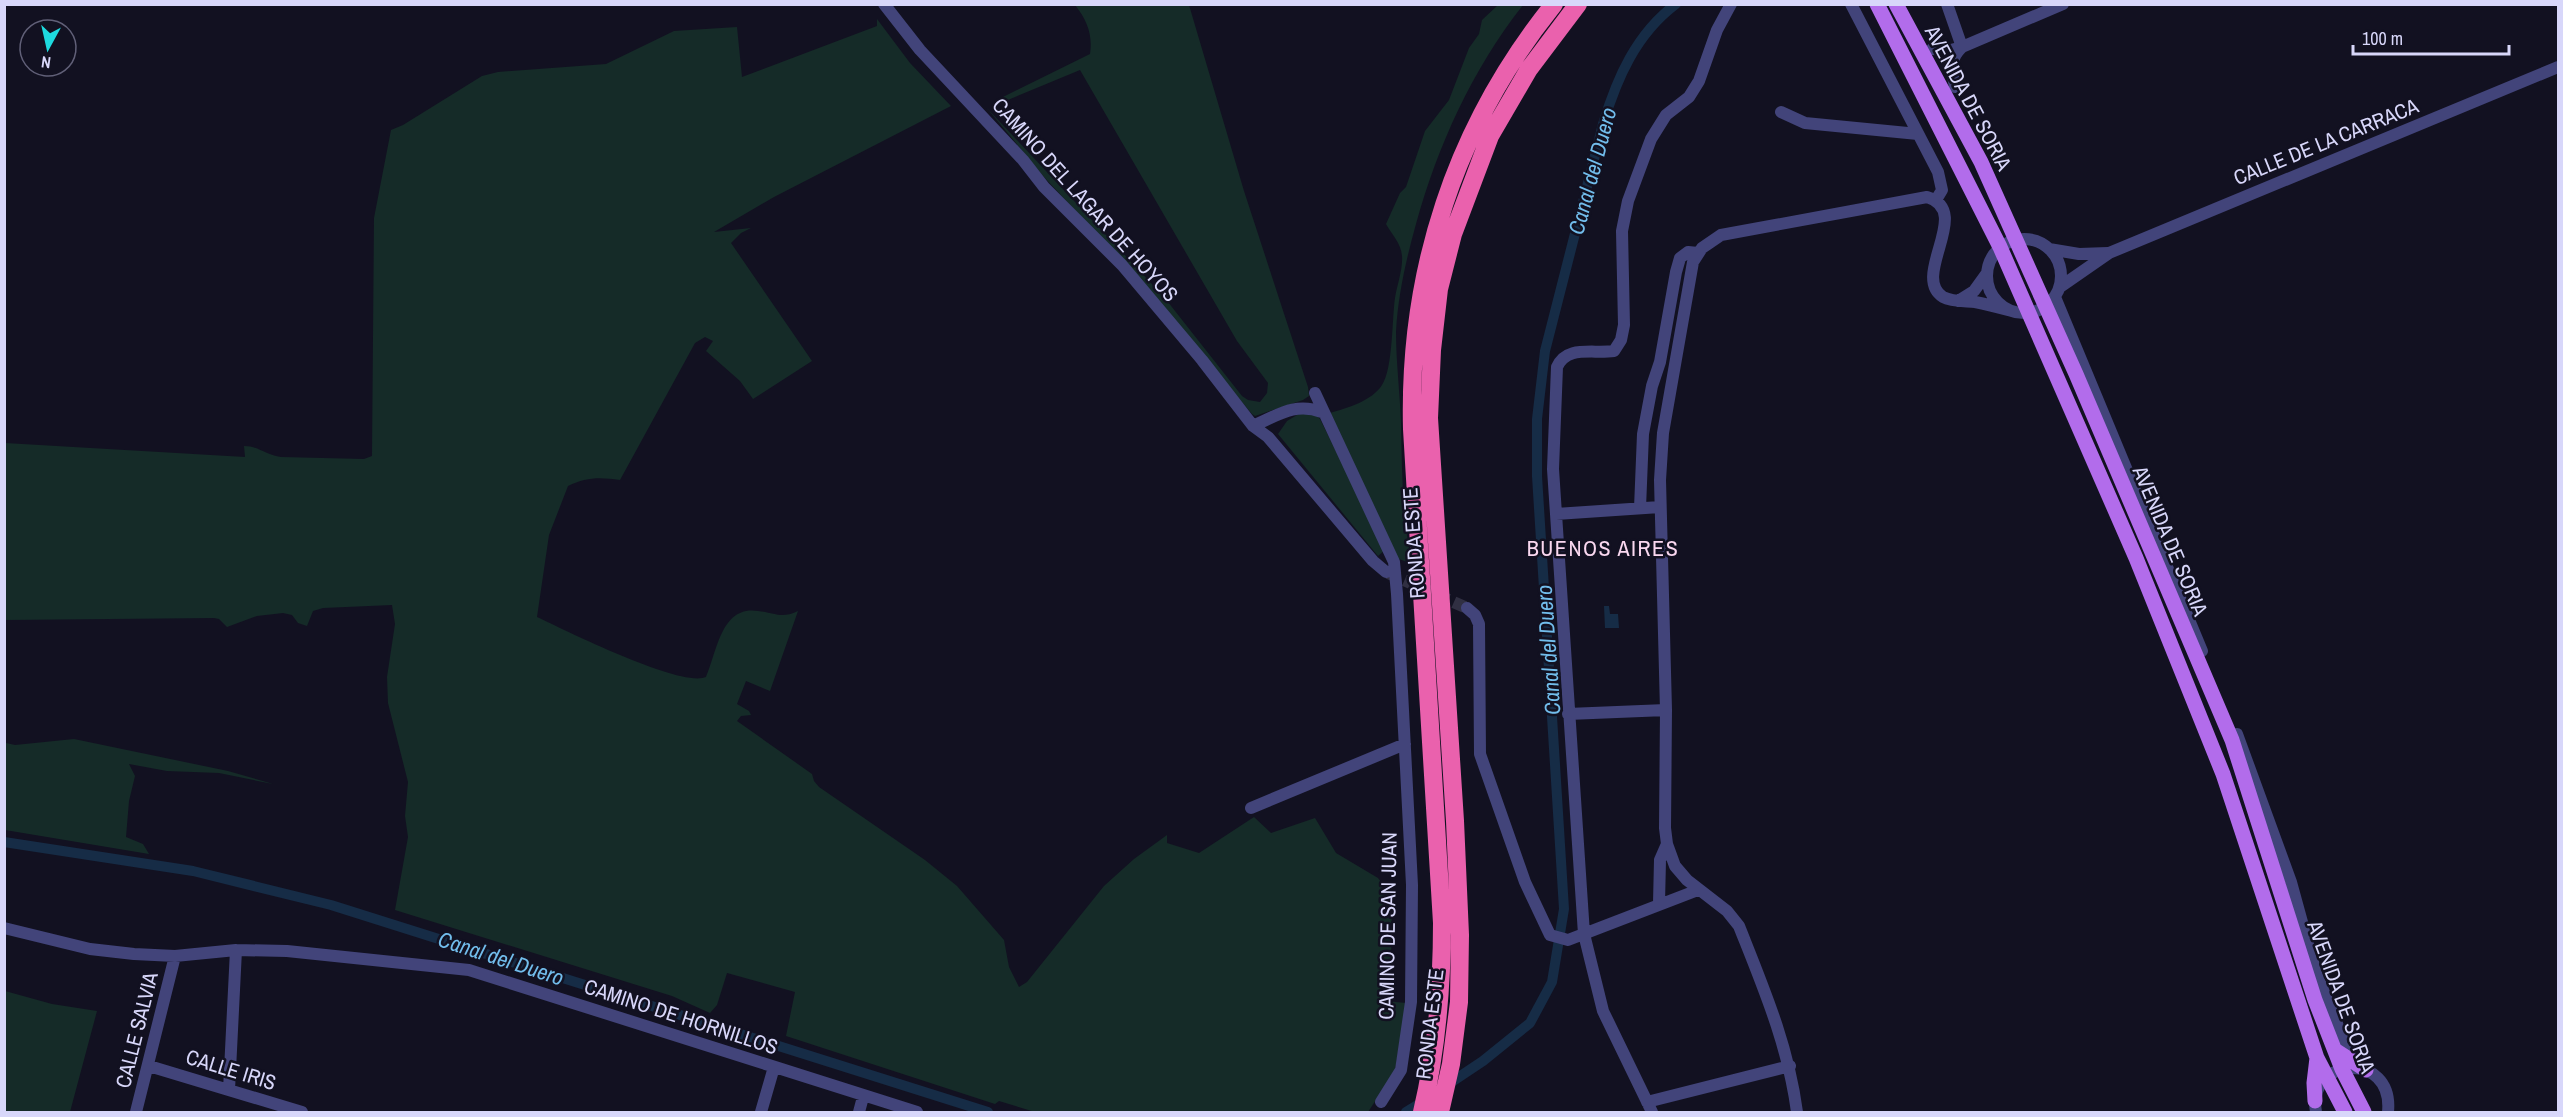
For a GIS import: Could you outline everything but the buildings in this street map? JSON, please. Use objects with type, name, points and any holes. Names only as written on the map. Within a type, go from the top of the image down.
[{"type":"highway","name":"RONDA ESTE","points":[[1440,1113],[1442,923],[1412,429],[1415,339],[1427,260],[1467,141],[1500,79],[1554,4]]},
{"type":"highway","name":"RONDA ESTE","points":[[1422,1113],[1442,1064],[1459,1002],[1459,875],[1429,418],[1432,350],[1439,289],[1457,224],[1490,136],[1529,69],[1578,4]]},
{"type":"main road","name":"AVENIDA DE SORIA","points":[[1877,4],[2031,313],[2136,558],[2223,774],[2317,1058],[2345,1113]]},
{"type":"main road","name":"AVENIDA DE SORIA","points":[[1896,4],[1976,152],[2016,240],[2053,297],[2232,740],[2316,1000],[2335,1050],[2347,1065],[2364,1113]]},
{"type":"main road","points":[[2316,1107],[2314,1083],[2317,1058]]},
{"type":"main road","points":[[2347,1065],[2366,1070]]},
{"type":"street","name":"CAMINO DEL LAGAR DE HOYOS","points":[[884,4],[920,50],[1023,160],[1044,187],[1122,266],[1202,360],[1253,426],[1268,436],[1373,561],[1386,572]]},
{"type":"street","points":[[1731,4],[1718,30],[1699,81],[1689,97],[1665,115],[1651,139],[1628,201],[1622,231],[1624,325],[1621,340],[1614,351],[1569,352],[1562,357],[1557,367],[1552,435],[1556,514],[1584,934],[1603,1011],[1649,1107],[1790,1066]]},
{"type":"street","points":[[1851,4],[1938,172],[1942,190],[1935,200]]},
{"type":"street","name":"AVENIDA DE SORIA","points":[[1947,4],[1962,46]]},
{"type":"street","points":[[1932,50],[1951,50],[2063,4]]},
{"type":"street","points":[[1955,87],[1951,62],[1962,46]]},
{"type":"street","name":"CALLE DE LA CARRACA","points":[[2031,313],[2109,253],[2559,67]]},
{"type":"street","points":[[1781,112],[1804,123],[1918,134]]},
{"type":"street","points":[[1797,1113],[1790,1066],[1782,1034],[1739,926],[1727,911],[1698,890],[1675,866],[1667,844],[1660,507],[1663,433],[1693,262],[1702,248],[1721,235],[1927,197],[1935,200],[1944,214],[1945,223],[1933,272],[1934,284],[1942,296],[2016,313],[2031,313]]},
{"type":"street","points":[[2008,310],[1993,297],[1987,273],[1989,264],[2000,248],[2016,240]]},
{"type":"street","name":"CALLE DE LA CARRACA","points":[[2016,240],[2037,242],[2049,249],[2079,254],[2109,253]]},
{"type":"street","points":[[2049,249],[2059,265],[2053,297]]},
{"type":"street","points":[[1640,508],[1643,434],[1652,386],[1660,362],[1676,272],[1680,258],[1688,252],[1698,254]]},
{"type":"street","points":[[1958,301],[1974,291],[1987,273]]},
{"type":"street","name":"AVENIDA DE SORIA","points":[[2053,297],[2247,760],[2291,882],[2316,973],[2347,1065]]},
{"type":"street","name":"CAMINO DE SAN JUAN","points":[[1315,393],[1394,562],[1412,885],[1411,1002],[1401,1070],[1381,1102]]},
{"type":"street","points":[[1253,426],[1295,409],[1308,407],[1323,412]]},
{"type":"street","points":[[1556,514],[1660,507]]},
{"type":"street","points":[[1467,608],[1475,615],[1479,624],[1480,754],[1525,882],[1550,935],[1568,940],[1659,903],[1698,890]]},
{"type":"street","points":[[1568,714],[1666,710]]},
{"type":"street","points":[[1251,808],[1405,744]]},
{"type":"street","points":[[1659,903],[1660,860],[1667,844]]},
{"type":"street","name":"CAMINO DE HORNILLOS","points":[[4,928],[90,949],[175,956],[236,950],[328,955],[469,970],[917,1113]]},
{"type":"street","points":[[229,1090],[236,950]]},
{"type":"street","name":"CALLE SALVIA","points":[[136,1113],[175,956]]},
{"type":"street","name":"CALLE IRIS","points":[[149,1065],[303,1113]]},
{"type":"street","points":[[2316,1107],[2319,1089],[2327,1076],[2347,1065]]},
{"type":"street","points":[[761,1113],[774,1067]]},
{"type":"street","points":[[2366,1070],[2384,1085],[2389,1102],[2388,1113]]},
{"type":"street","points":[[859,1113],[863,1097]]},
{"type":"green space","points":[[1075,5],[1189,5],[1244,191],[1308,387],[1309,396],[1303,400],[1255,416],[1252,414],[1133,272],[1044,177],[986,107],[1164,297],[1242,396],[1248,400],[1260,402],[1267,393],[1268,383],[1237,341],[1080,70],[1003,102],[995,101],[1090,54],[1091,40],[1088,28]]},
{"type":"green space","points":[[1498,5],[1523,5],[1488,56],[1446,137],[1416,224],[1401,291],[1396,332],[1404,512],[1412,564],[1394,557],[1330,413],[1366,400],[1378,391],[1386,377],[1402,256],[1396,239],[1386,224],[1400,193],[1406,187],[1425,131],[1449,100],[1469,48],[1479,34],[1482,20]]},
{"type":"green space","points":[[877,19],[910,63],[951,106],[774,197],[714,232],[751,228],[741,233],[731,243],[812,361],[753,399],[740,381],[706,351],[713,341],[705,337],[695,343],[620,480],[593,478],[568,486],[549,535],[537,617],[649,667],[693,678],[706,677],[722,632],[736,615],[746,611],[783,615],[798,611],[770,691],[746,681],[737,704],[749,711],[751,715],[741,716],[737,721],[812,774],[819,787],[925,860],[957,886],[1004,940],[1009,967],[1019,987],[1027,982],[1104,886],[1134,859],[1167,835],[1167,843],[1199,853],[1254,817],[1271,833],[1315,818],[1336,853],[1378,878],[1392,897],[1391,967],[1386,1001],[1406,1003],[1395,1071],[1368,1112],[1035,1112],[999,1101],[995,1104],[786,1036],[795,992],[727,973],[717,1005],[710,1013],[672,996],[395,910],[408,837],[405,816],[408,782],[388,703],[387,677],[395,624],[392,605],[323,608],[313,611],[307,626],[298,623],[292,615],[283,613],[257,616],[227,627],[219,619],[214,618],[5,620],[5,443],[245,457],[244,446],[254,447],[281,457],[364,459],[372,456],[374,218],[391,130],[403,125],[482,76],[498,72],[606,64],[674,31],[737,27],[742,77],[877,26]]},
{"type":"green space","points":[[1302,412],[1315,414],[1320,419],[1385,550],[1378,556],[1278,434],[1287,421]]},
{"type":"green space","points":[[4,739],[6,743],[15,745],[74,739],[228,771],[273,784],[219,773],[167,771],[129,764],[135,776],[129,801],[126,837],[143,844],[149,854],[5,830]]},
{"type":"green space","points":[[5,991],[52,1004],[97,1011],[70,1112],[5,1112]]},
{"type":"water","points":[[1604,606],[1609,606],[1610,614],[1618,614],[1619,628],[1605,628]]},
{"type":"waterway","name":"Canal del Duero","points":[[1447,1085],[1483,1061],[1530,1023],[1552,982],[1564,909],[1537,476],[1537,419],[1545,351],[1603,124],[1615,90],[1639,43],[1662,16],[1676,4]]},
{"type":"waterway","name":"Canal del Duero","points":[[4,842],[193,871],[331,905],[988,1112]]},
{"type":"waterway","name":"Canal del Duero","points":[[1406,1112],[1424,1101]]},
{"type":"tunnel","points":[[1388,573],[1467,608]]},
{"type":"district","name":"BUENOS AIRES","points":[[1603,548]]}]
